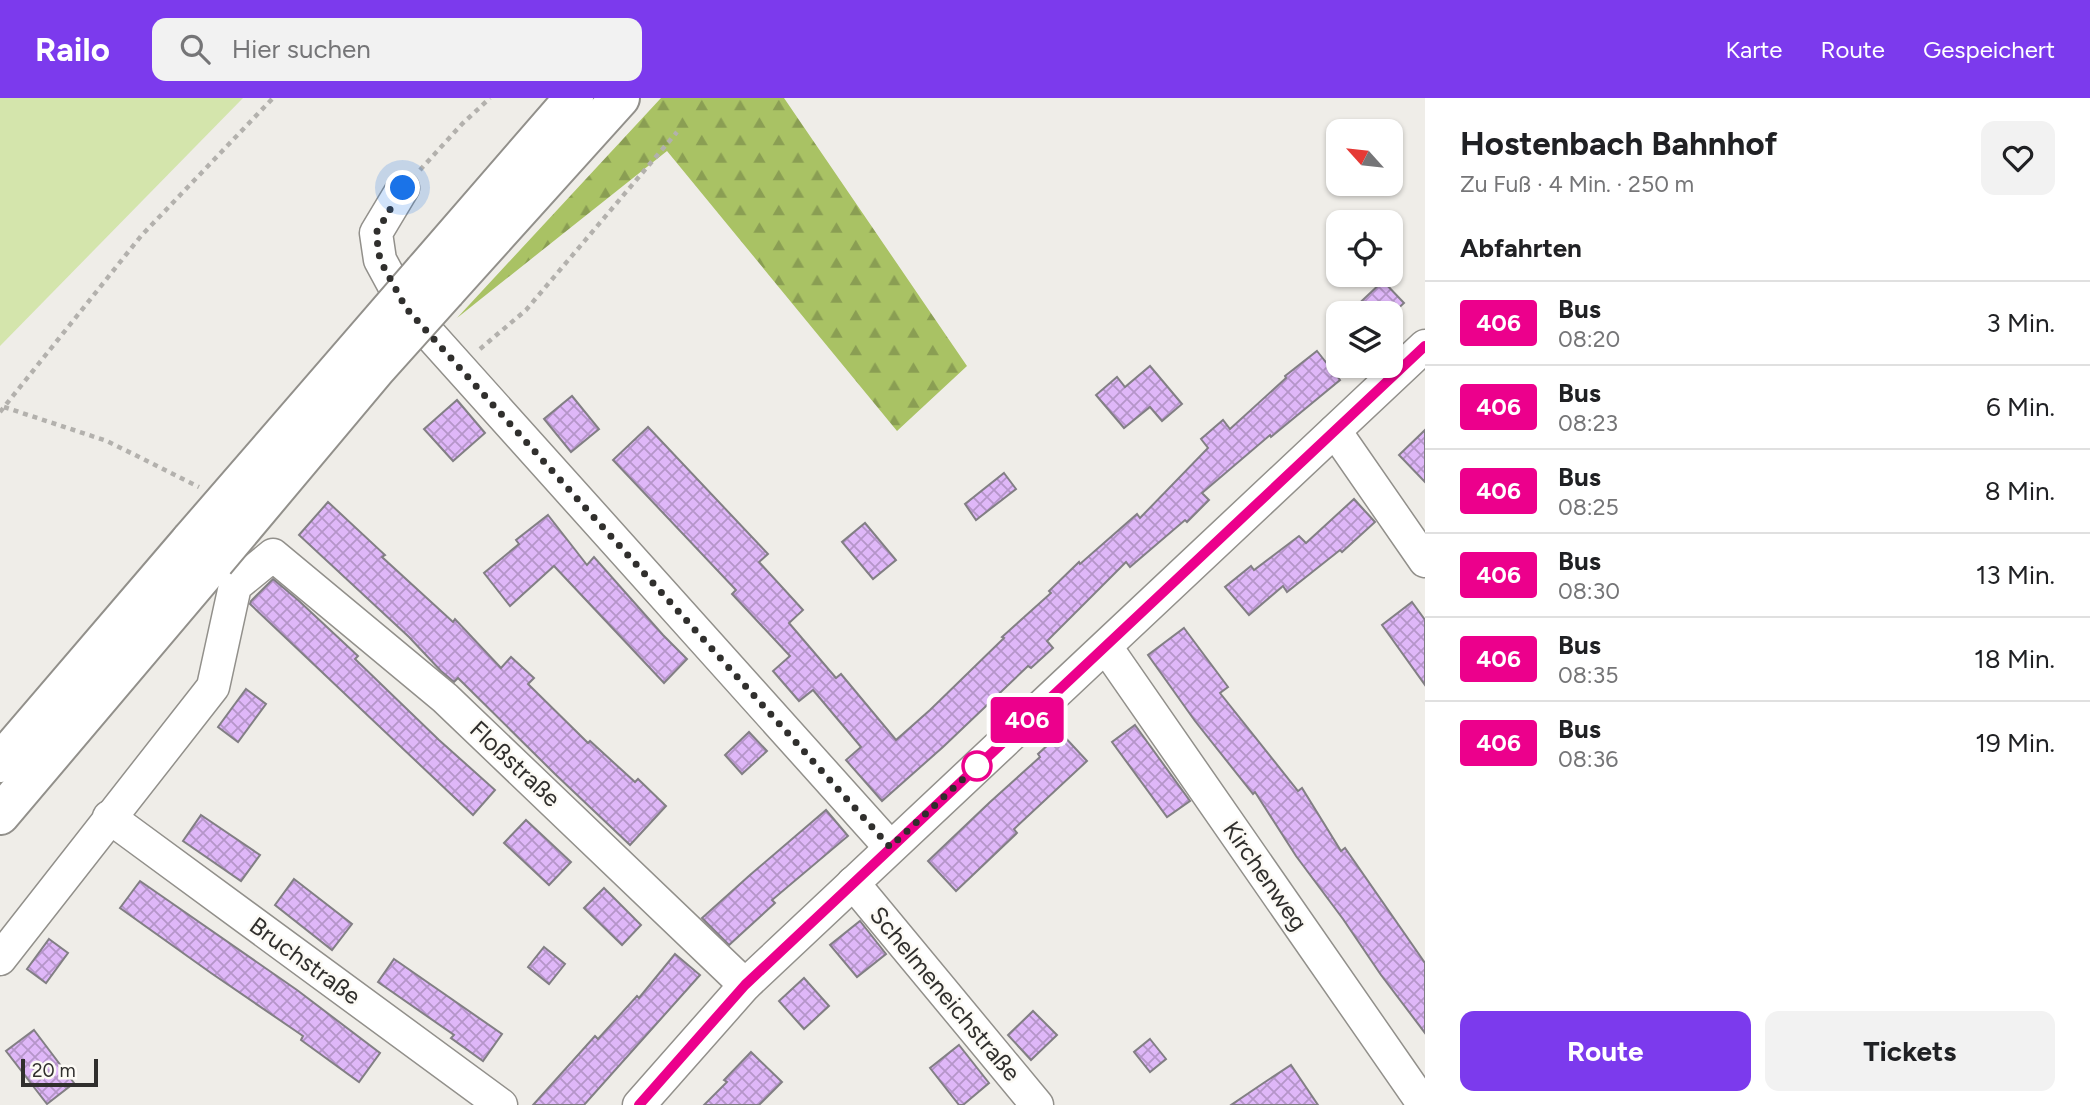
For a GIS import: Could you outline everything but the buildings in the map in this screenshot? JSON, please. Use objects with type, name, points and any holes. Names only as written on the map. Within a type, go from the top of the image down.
[{"type":"highway","points":[[0,763],[203,550],[435,281],[574,98]]},
{"type":"highway","points":[[435,281],[620,98]]},
{"type":"highway","points":[[0,815],[203,550]]},
{"type":"street","points":[[403,188],[376,233],[380,260],[406,308],[890,847]]},
{"type":"street","points":[[236,510],[406,308]]},
{"type":"street","points":[[639,1105],[745,985],[1425,346]]},
{"type":"street","points":[[1335,431],[1425,561]]},
{"type":"street","name":"Floßstraße","points":[[109,817],[213,687],[235,586],[273,555],[445,698],[745,985]]},
{"type":"street","name":"Kirchenweg","points":[[1106,647],[1417,1099]]},
{"type":"street","points":[[0,959],[109,817]]},
{"type":"street","name":"Bruchstraße","points":[[109,817],[501,1105]]},
{"type":"street","name":"Schelmeneichstraße","points":[[853,883],[1037,1105]]},
{"type":"path","points":[[203,489],[107,441],[2,410],[141,236],[273,98]]},
{"type":"path","points":[[403,188],[490,98]]},
{"type":"path","points":[[451,358],[526,310],[677,132]]},
{"type":"green space","points":[[0,98],[243,98],[0,346]]},
{"type":"green space","points":[[661,98],[784,98],[967,366],[897,431],[667,151],[457,318]]},
{"type":"bus line","name":"406","points":[[639,1105],[745,985],[1425,346]]},
{"type":"route","points":[[403,188],[376,233],[380,260],[406,308],[890,847],[977,766]]}]
